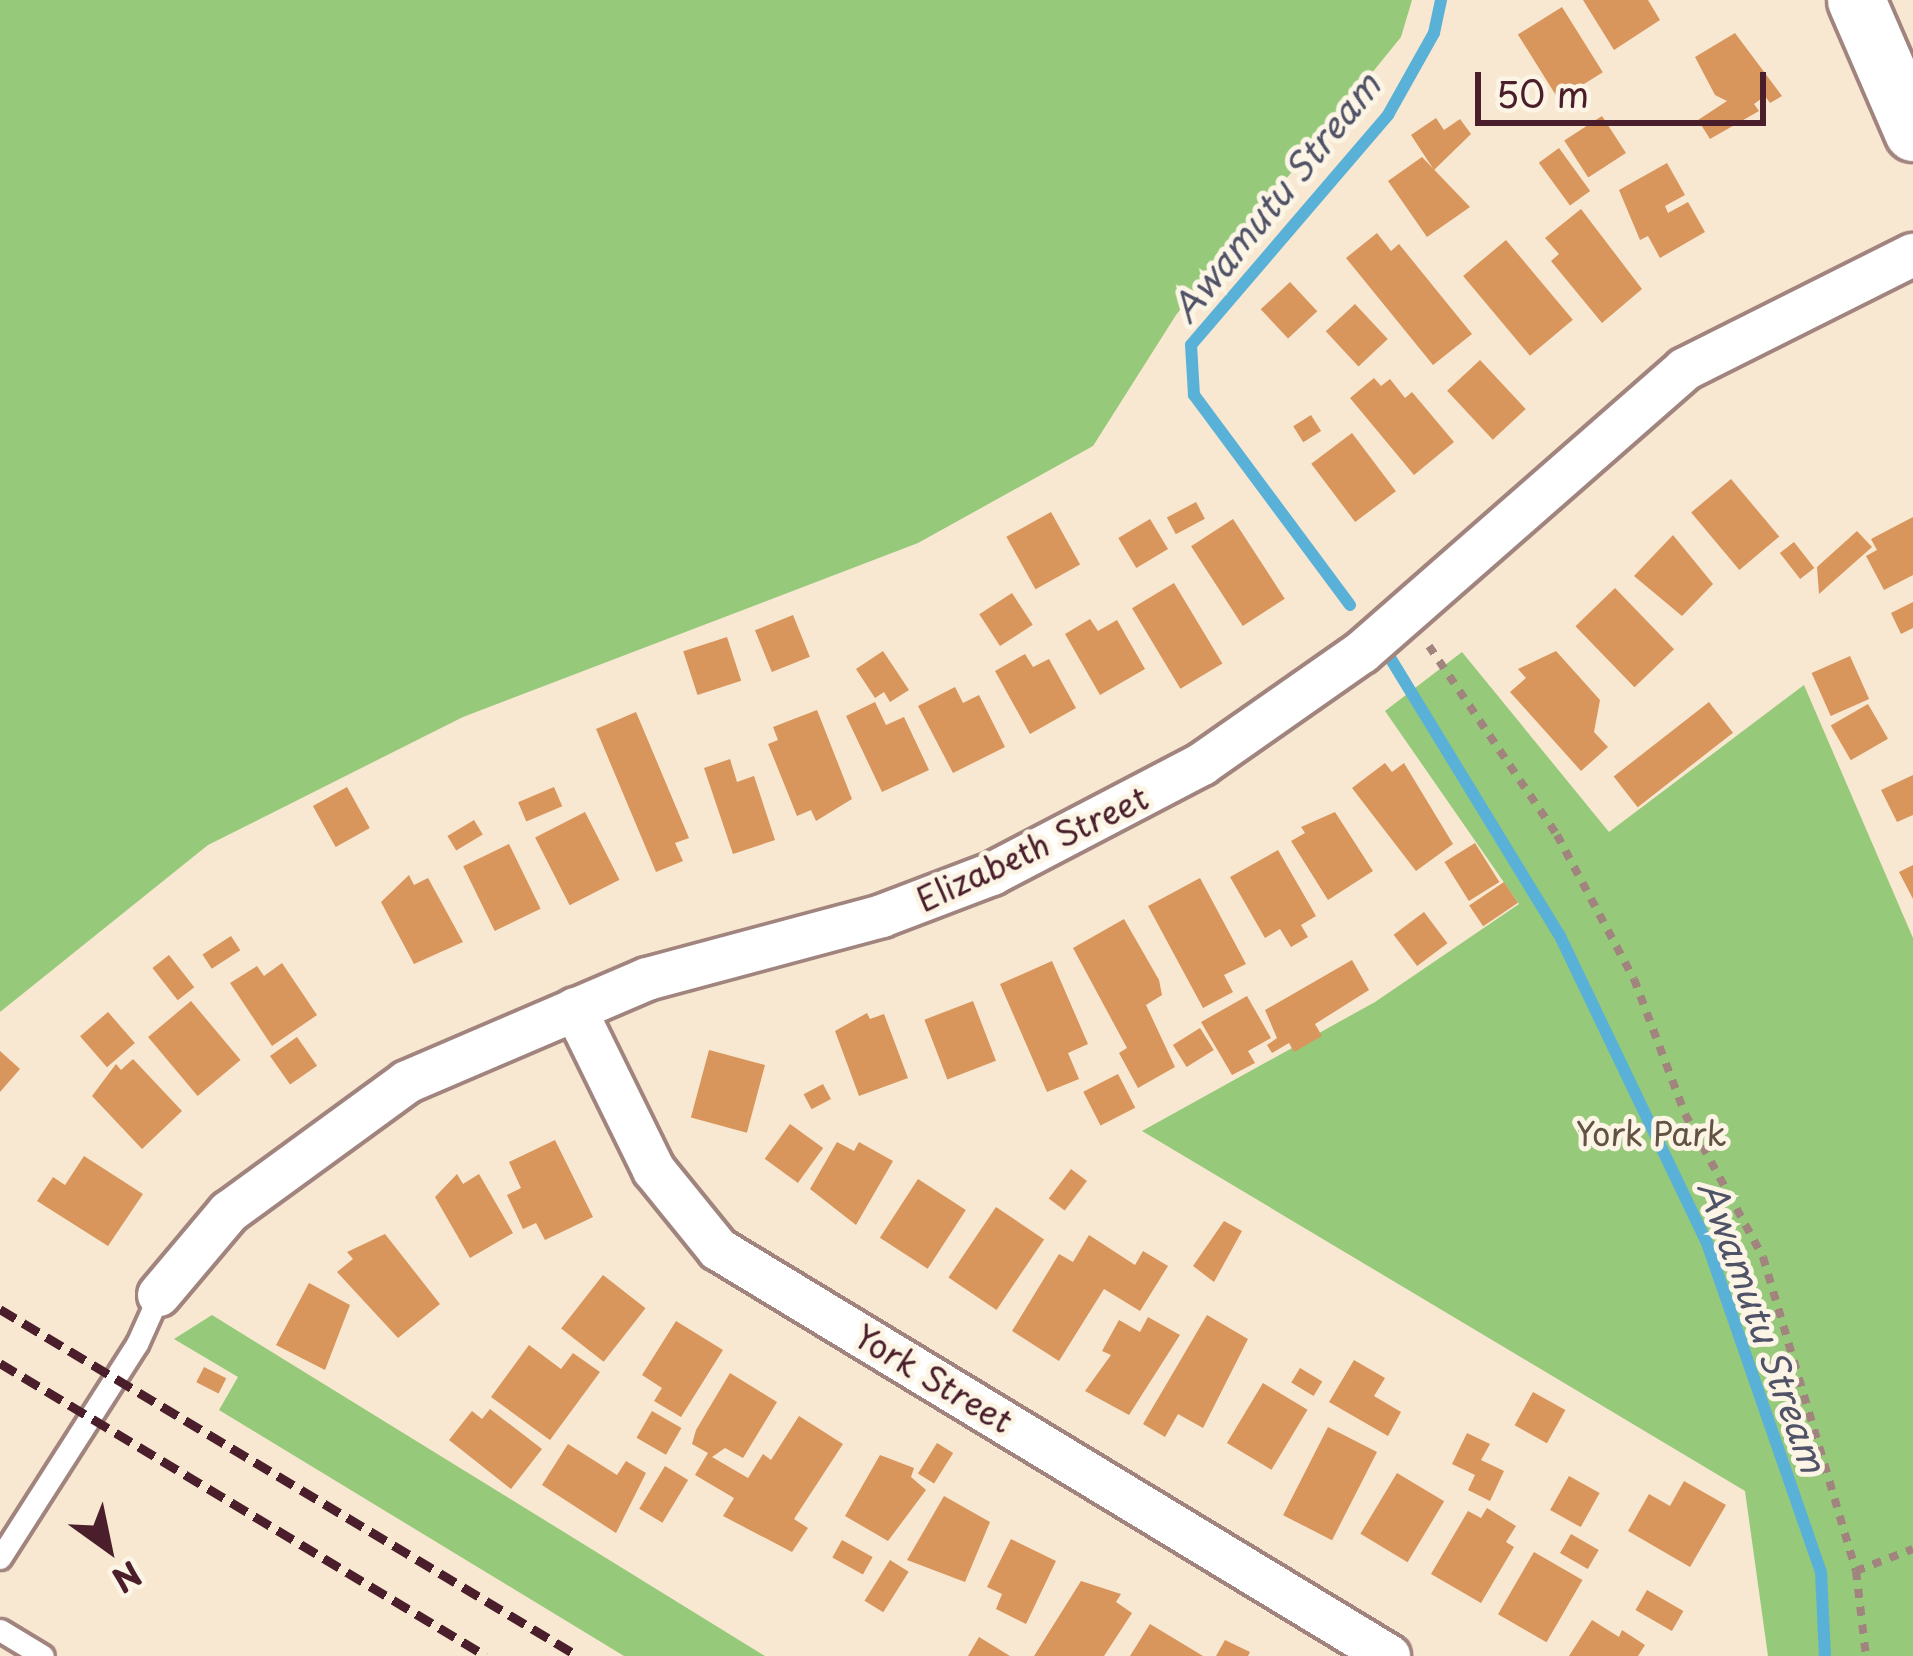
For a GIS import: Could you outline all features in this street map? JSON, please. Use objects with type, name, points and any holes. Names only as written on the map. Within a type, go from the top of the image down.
[{"type":"main road","points":[[1856,0],[1913,132]]},
{"type":"street","name":"Elizabeth Street","points":[[159,1295],[229,1212],[313,1145],[407,1082],[646,979],[882,916],[992,874],[1202,764],[1406,616],[1685,369],[1913,255]]},
{"type":"street","name":"York Street","points":[[575,1010],[654,1170],[718,1249],[1389,1656]]},
{"type":"lane","name":"Elizabeth Street","points":[[0,1558],[90,1421],[159,1295]]},
{"type":"lane","points":[[0,1630],[43,1656]]},
{"type":"path","points":[[1406,616],[1557,835],[1634,980],[1685,1114],[1763,1257],[1856,1571],[1866,1656]]},
{"type":"path","points":[[1856,1571],[1913,1549]]},
{"type":"green space","points":[[0,0],[1412,0],[1401,37],[1176,315],[1093,446],[918,543],[463,717],[208,845],[0,1012]]},
{"type":"green space","name":"York Park","points":[[1462,652],[1609,832],[1804,685],[1913,938],[1913,1656],[1768,1656],[1745,1491],[1142,1131],[1375,1002],[1519,904],[1385,711]]},
{"type":"green space","points":[[212,1315],[765,1656],[624,1656],[219,1410],[238,1377],[174,1339]]},
{"type":"building","points":[[1583,0],[1648,0],[1660,20],[1614,50]]},
{"type":"building","points":[[1562,7],[1603,72],[1559,100],[1518,35]]},
{"type":"building","points":[[1735,33],[1782,96],[1770,103],[1765,96],[1754,104],[1759,111],[1710,139],[1698,120],[1727,101],[1715,95],[1695,57]]},
{"type":"building","points":[[1602,116],[1626,153],[1588,177],[1564,141]]},
{"type":"building","points":[[1436,118],[1444,130],[1460,119],[1471,134],[1434,170],[1411,135]]},
{"type":"building","points":[[1559,148],[1590,191],[1570,206],[1539,163]]},
{"type":"building","points":[[1422,157],[1470,207],[1427,237],[1388,181]]},
{"type":"building","points":[[1667,163],[1685,195],[1665,206],[1668,213],[1688,202],[1705,232],[1660,258],[1648,236],[1640,240],[1619,190]]},
{"type":"building","points":[[1581,209],[1642,289],[1602,323],[1551,261],[1559,254],[1545,238]]},
{"type":"building","points":[[1377,233],[1391,251],[1399,244],[1472,334],[1433,365],[1346,258]]},
{"type":"building","points":[[1506,240],[1573,320],[1530,356],[1463,276]]},
{"type":"building","points":[[1290,282],[1317,311],[1288,339],[1261,309]]},
{"type":"building","points":[[1355,304],[1388,339],[1358,366],[1326,331]]},
{"type":"building","points":[[1480,360],[1526,409],[1493,440],[1447,391]]},
{"type":"building","points":[[1374,378],[1381,386],[1390,379],[1405,398],[1412,392],[1454,442],[1414,475],[1350,398]]},
{"type":"building","points":[[1311,415],[1321,431],[1303,442],[1293,426]]},
{"type":"building","points":[[1352,433],[1396,491],[1355,522],[1311,464]]},
{"type":"building","points":[[1731,479],[1779,536],[1739,570],[1691,512]]},
{"type":"building","points":[[1196,502],[1205,519],[1176,534],[1167,517]]},
{"type":"building","points":[[1051,512],[1080,564],[1035,589],[1006,537]]},
{"type":"building","points":[[1913,517],[1913,575],[1884,590],[1866,556],[1877,550],[1871,539]]},
{"type":"building","points":[[1150,519],[1168,549],[1136,568],[1118,538]]},
{"type":"building","points":[[1233,519],[1285,599],[1243,626],[1191,546]]},
{"type":"building","points":[[1857,531],[1872,547],[1819,594],[1817,567]]},
{"type":"building","points":[[1673,535],[1713,584],[1682,616],[1634,576]]},
{"type":"building","points":[[1794,542],[1814,568],[1800,579],[1780,553]]},
{"type":"building","points":[[1174,583],[1222,664],[1180,689],[1132,608]]},
{"type":"building","points":[[1615,588],[1674,649],[1634,687],[1575,626]]},
{"type":"building","points":[[1012,593],[1033,625],[1000,646],[979,614]]},
{"type":"building","points":[[1913,602],[1913,628],[1901,634],[1891,613]]},
{"type":"building","points":[[793,615],[810,657],[772,672],[755,630]]},
{"type":"building","points":[[1090,619],[1098,631],[1117,620],[1145,669],[1100,695],[1065,634]]},
{"type":"building","points":[[727,637],[741,681],[697,695],[683,651]]},
{"type":"building","points":[[883,651],[909,690],[890,702],[884,692],[875,698],[856,669]]},
{"type":"building","points":[[1556,651],[1600,700],[1594,732],[1608,747],[1581,771],[1510,692],[1526,678],[1518,669]]},
{"type":"building","points":[[1025,654],[1033,667],[1049,659],[1076,708],[1030,734],[995,671]]},
{"type":"building","points":[[1850,656],[1869,699],[1831,716],[1812,673]]},
{"type":"building","points":[[955,687],[963,703],[979,695],[1005,747],[953,773],[918,706]]},
{"type":"building","points":[[875,702],[886,725],[904,717],[929,770],[882,792],[846,716]]},
{"type":"building","points":[[1709,702],[1733,733],[1638,807],[1614,776]]},
{"type":"building","points":[[1868,704],[1888,739],[1851,760],[1831,726]]},
{"type":"building","points":[[817,710],[852,799],[816,821],[811,810],[797,816],[768,744],[778,740],[773,727]]},
{"type":"building","points":[[636,712],[689,838],[675,843],[683,861],[656,872],[596,729]]},
{"type":"building","points":[[730,759],[737,782],[754,776],[775,840],[733,854],[704,768]]},
{"type":"building","points":[[1385,763],[1392,772],[1404,763],[1453,844],[1416,871],[1352,788]]},
{"type":"building","points":[[1913,775],[1913,815],[1897,822],[1881,790]]},
{"type":"building","points":[[347,787],[370,828],[336,847],[313,806]]},
{"type":"building","points":[[554,787],[562,806],[526,822],[518,802]]},
{"type":"building","points":[[585,812],[620,880],[570,905],[535,837]]},
{"type":"building","points":[[1335,812],[1373,871],[1328,900],[1291,841],[1305,833],[1301,827]]},
{"type":"building","points":[[474,820],[483,835],[456,851],[447,836]]},
{"type":"building","points":[[1475,843],[1499,882],[1469,901],[1444,862]]},
{"type":"building","points":[[509,844],[541,909],[495,931],[463,866]]},
{"type":"building","points":[[1278,850],[1316,916],[1301,925],[1308,937],[1291,947],[1280,929],[1265,938],[1230,877]]},
{"type":"building","points":[[1913,865],[1913,899],[1899,872]]},
{"type":"building","points":[[409,875],[414,885],[428,878],[463,942],[414,964],[381,902]]},
{"type":"building","points":[[1200,878],[1246,964],[1224,975],[1233,992],[1203,1008],[1148,906]]},
{"type":"building","points":[[1504,882],[1518,903],[1483,926],[1469,905]]},
{"type":"building","points":[[1424,912],[1447,943],[1417,966],[1394,935]]},
{"type":"building","points":[[1124,919],[1159,980],[1162,995],[1146,1005],[1175,1067],[1138,1088],[1119,1053],[1127,1048],[1073,948]]},
{"type":"building","points":[[231,936],[240,950],[212,969],[202,955]]},
{"type":"building","points":[[169,955],[194,987],[178,1000],[152,968]]},
{"type":"building","points":[[1352,960],[1369,990],[1315,1024],[1322,1036],[1294,1052],[1289,1043],[1272,1053],[1267,1045],[1277,1038],[1265,1010]]},
{"type":"building","points":[[1052,961],[1088,1044],[1068,1053],[1079,1079],[1047,1092],[1000,984]]},
{"type":"building","points":[[282,963],[317,1015],[272,1046],[230,983],[257,966],[264,976]]},
{"type":"building","points":[[1247,996],[1271,1038],[1248,1051],[1255,1063],[1232,1075],[1201,1022]]},
{"type":"building","points":[[191,1001],[240,1060],[198,1096],[148,1037]]},
{"type":"building","points":[[973,1001],[996,1061],[947,1079],[924,1020]]},
{"type":"building","points":[[108,1012],[135,1043],[107,1067],[80,1036]]},
{"type":"building","points":[[867,1013],[870,1019],[884,1014],[908,1078],[859,1096],[835,1031]]},
{"type":"building","points":[[1200,1028],[1214,1050],[1187,1067],[1173,1045]]},
{"type":"building","points":[[297,1037],[317,1066],[290,1085],[270,1056]]},
{"type":"building","points":[[709,1050],[765,1065],[747,1133],[691,1118]]},
{"type":"building","points":[[0,1051],[20,1069],[0,1092]]},
{"type":"building","points":[[133,1059],[182,1111],[142,1149],[92,1096],[116,1064],[121,1070]]},
{"type":"building","points":[[1118,1074],[1135,1108],[1101,1126],[1083,1092]]},
{"type":"building","points":[[823,1084],[831,1099],[812,1109],[804,1094]]},
{"type":"building","points":[[790,1124],[823,1148],[798,1183],[765,1159]]},
{"type":"building","points":[[555,1140],[593,1217],[545,1240],[536,1223],[523,1229],[507,1195],[521,1188],[509,1162]]},
{"type":"building","points":[[837,1142],[854,1151],[859,1142],[893,1161],[856,1225],[810,1189]]},
{"type":"building","points":[[84,1156],[143,1194],[108,1246],[37,1201],[53,1177],[65,1185]]},
{"type":"building","points":[[1071,1169],[1087,1181],[1065,1211],[1049,1199]]},
{"type":"building","points":[[457,1174],[463,1184],[479,1174],[513,1233],[470,1258],[435,1197]]},
{"type":"building","points":[[918,1179],[966,1210],[928,1269],[880,1238]]},
{"type":"building","points":[[996,1207],[1044,1239],[997,1310],[948,1277]]},
{"type":"building","points":[[1224,1221],[1242,1231],[1214,1282],[1193,1266]]},
{"type":"building","points":[[385,1234],[440,1304],[398,1338],[337,1272],[353,1259],[347,1252]]},
{"type":"building","points":[[1089,1235],[1135,1265],[1143,1251],[1168,1266],[1140,1311],[1104,1289],[1059,1361],[1012,1331],[1059,1254],[1073,1262]]},
{"type":"building","points":[[603,1275],[646,1308],[604,1362],[561,1329]]},
{"type":"building","points":[[309,1283],[350,1305],[325,1370],[276,1345]]},
{"type":"building","points":[[1207,1315],[1248,1339],[1203,1428],[1178,1414],[1165,1437],[1143,1424]]},
{"type":"building","points":[[1148,1317],[1180,1335],[1129,1415],[1085,1391],[1111,1355],[1102,1351],[1119,1320],[1140,1332]]},
{"type":"building","points":[[676,1321],[723,1350],[681,1417],[654,1401],[662,1388],[642,1375]]},
{"type":"building","points":[[529,1345],[561,1369],[573,1353],[600,1372],[550,1440],[491,1397]]},
{"type":"building","points":[[1354,1360],[1385,1378],[1374,1396],[1401,1412],[1388,1436],[1329,1402]]},
{"type":"building","points":[[204,1367],[226,1378],[219,1393],[196,1382]]},
{"type":"building","points":[[1300,1368],[1322,1381],[1314,1396],[1291,1383]]},
{"type":"building","points":[[730,1373],[777,1402],[743,1458],[725,1448],[712,1457],[748,1478],[763,1454],[771,1460],[799,1416],[843,1444],[794,1519],[808,1528],[792,1552],[723,1516],[734,1498],[695,1475],[708,1453],[692,1444],[696,1430]]},
{"type":"building","points":[[1263,1383],[1308,1410],[1272,1470],[1227,1443]]},
{"type":"building","points":[[1533,1392],[1565,1410],[1547,1443],[1515,1425]]},
{"type":"building","points":[[490,1409],[542,1449],[511,1489],[449,1440],[472,1411],[482,1419]]},
{"type":"building","points":[[652,1411],[681,1428],[666,1455],[636,1438]]},
{"type":"building","points":[[1328,1427],[1377,1452],[1332,1540],[1283,1515]]},
{"type":"building","points":[[1467,1433],[1490,1444],[1481,1460],[1504,1471],[1490,1501],[1468,1490],[1475,1475],[1452,1464]]},
{"type":"building","points":[[937,1443],[953,1453],[934,1484],[918,1474]]},
{"type":"building","points":[[568,1444],[617,1475],[626,1461],[646,1473],[616,1533],[542,1485]]},
{"type":"building","points":[[880,1455],[914,1468],[911,1477],[926,1490],[888,1541],[845,1516]]},
{"type":"building","points":[[665,1466],[688,1480],[662,1523],[639,1509]]},
{"type":"building","points":[[1397,1473],[1444,1501],[1408,1562],[1360,1534]]},
{"type":"building","points":[[1569,1476],[1600,1493],[1581,1527],[1550,1510]]},
{"type":"building","points":[[1684,1481],[1726,1505],[1690,1567],[1628,1531],[1649,1494],[1670,1506]]},
{"type":"building","points":[[944,1496],[990,1522],[965,1582],[907,1560]]},
{"type":"building","points":[[1487,1508],[1516,1526],[1506,1542],[1514,1547],[1481,1603],[1431,1574],[1468,1511],[1481,1518]]},
{"type":"building","points":[[1571,1534],[1599,1550],[1588,1569],[1560,1553]]},
{"type":"building","points":[[1011,1539],[1056,1561],[1026,1624],[996,1609],[1002,1594],[987,1587]]},
{"type":"building","points":[[842,1540],[873,1557],[863,1574],[832,1557]]},
{"type":"building","points":[[1534,1552],[1582,1580],[1546,1642],[1498,1614]]},
{"type":"building","points":[[890,1560],[909,1572],[883,1612],[865,1601]]},
{"type":"building","points":[[1081,1581],[1121,1594],[1116,1602],[1132,1613],[1104,1656],[1034,1656]]},
{"type":"building","points":[[1647,1590],[1683,1611],[1672,1631],[1636,1610]]},
{"type":"building","points":[[1592,1620],[1619,1637],[1622,1630],[1645,1645],[1638,1656],[1569,1656]]},
{"type":"building","points":[[1150,1624],[1203,1656],[1130,1656]]},
{"type":"building","points":[[979,1637],[1010,1656],[968,1656]]},
{"type":"building","points":[[1225,1640],[1250,1652],[1248,1656],[1216,1656]]},
{"type":"waterway","name":"Awamutu Stream","points":[[1350,605],[1194,395],[1191,345],[1388,115],[1434,33],[1441,0]]},
{"type":"waterway","name":"Awamutu Stream","points":[[1389,656],[1559,934],[1707,1243],[1821,1572],[1825,1656]]},
{"type":"railway","points":[[0,1309],[578,1656]]},
{"type":"railway","points":[[0,1363],[486,1656]]}]
